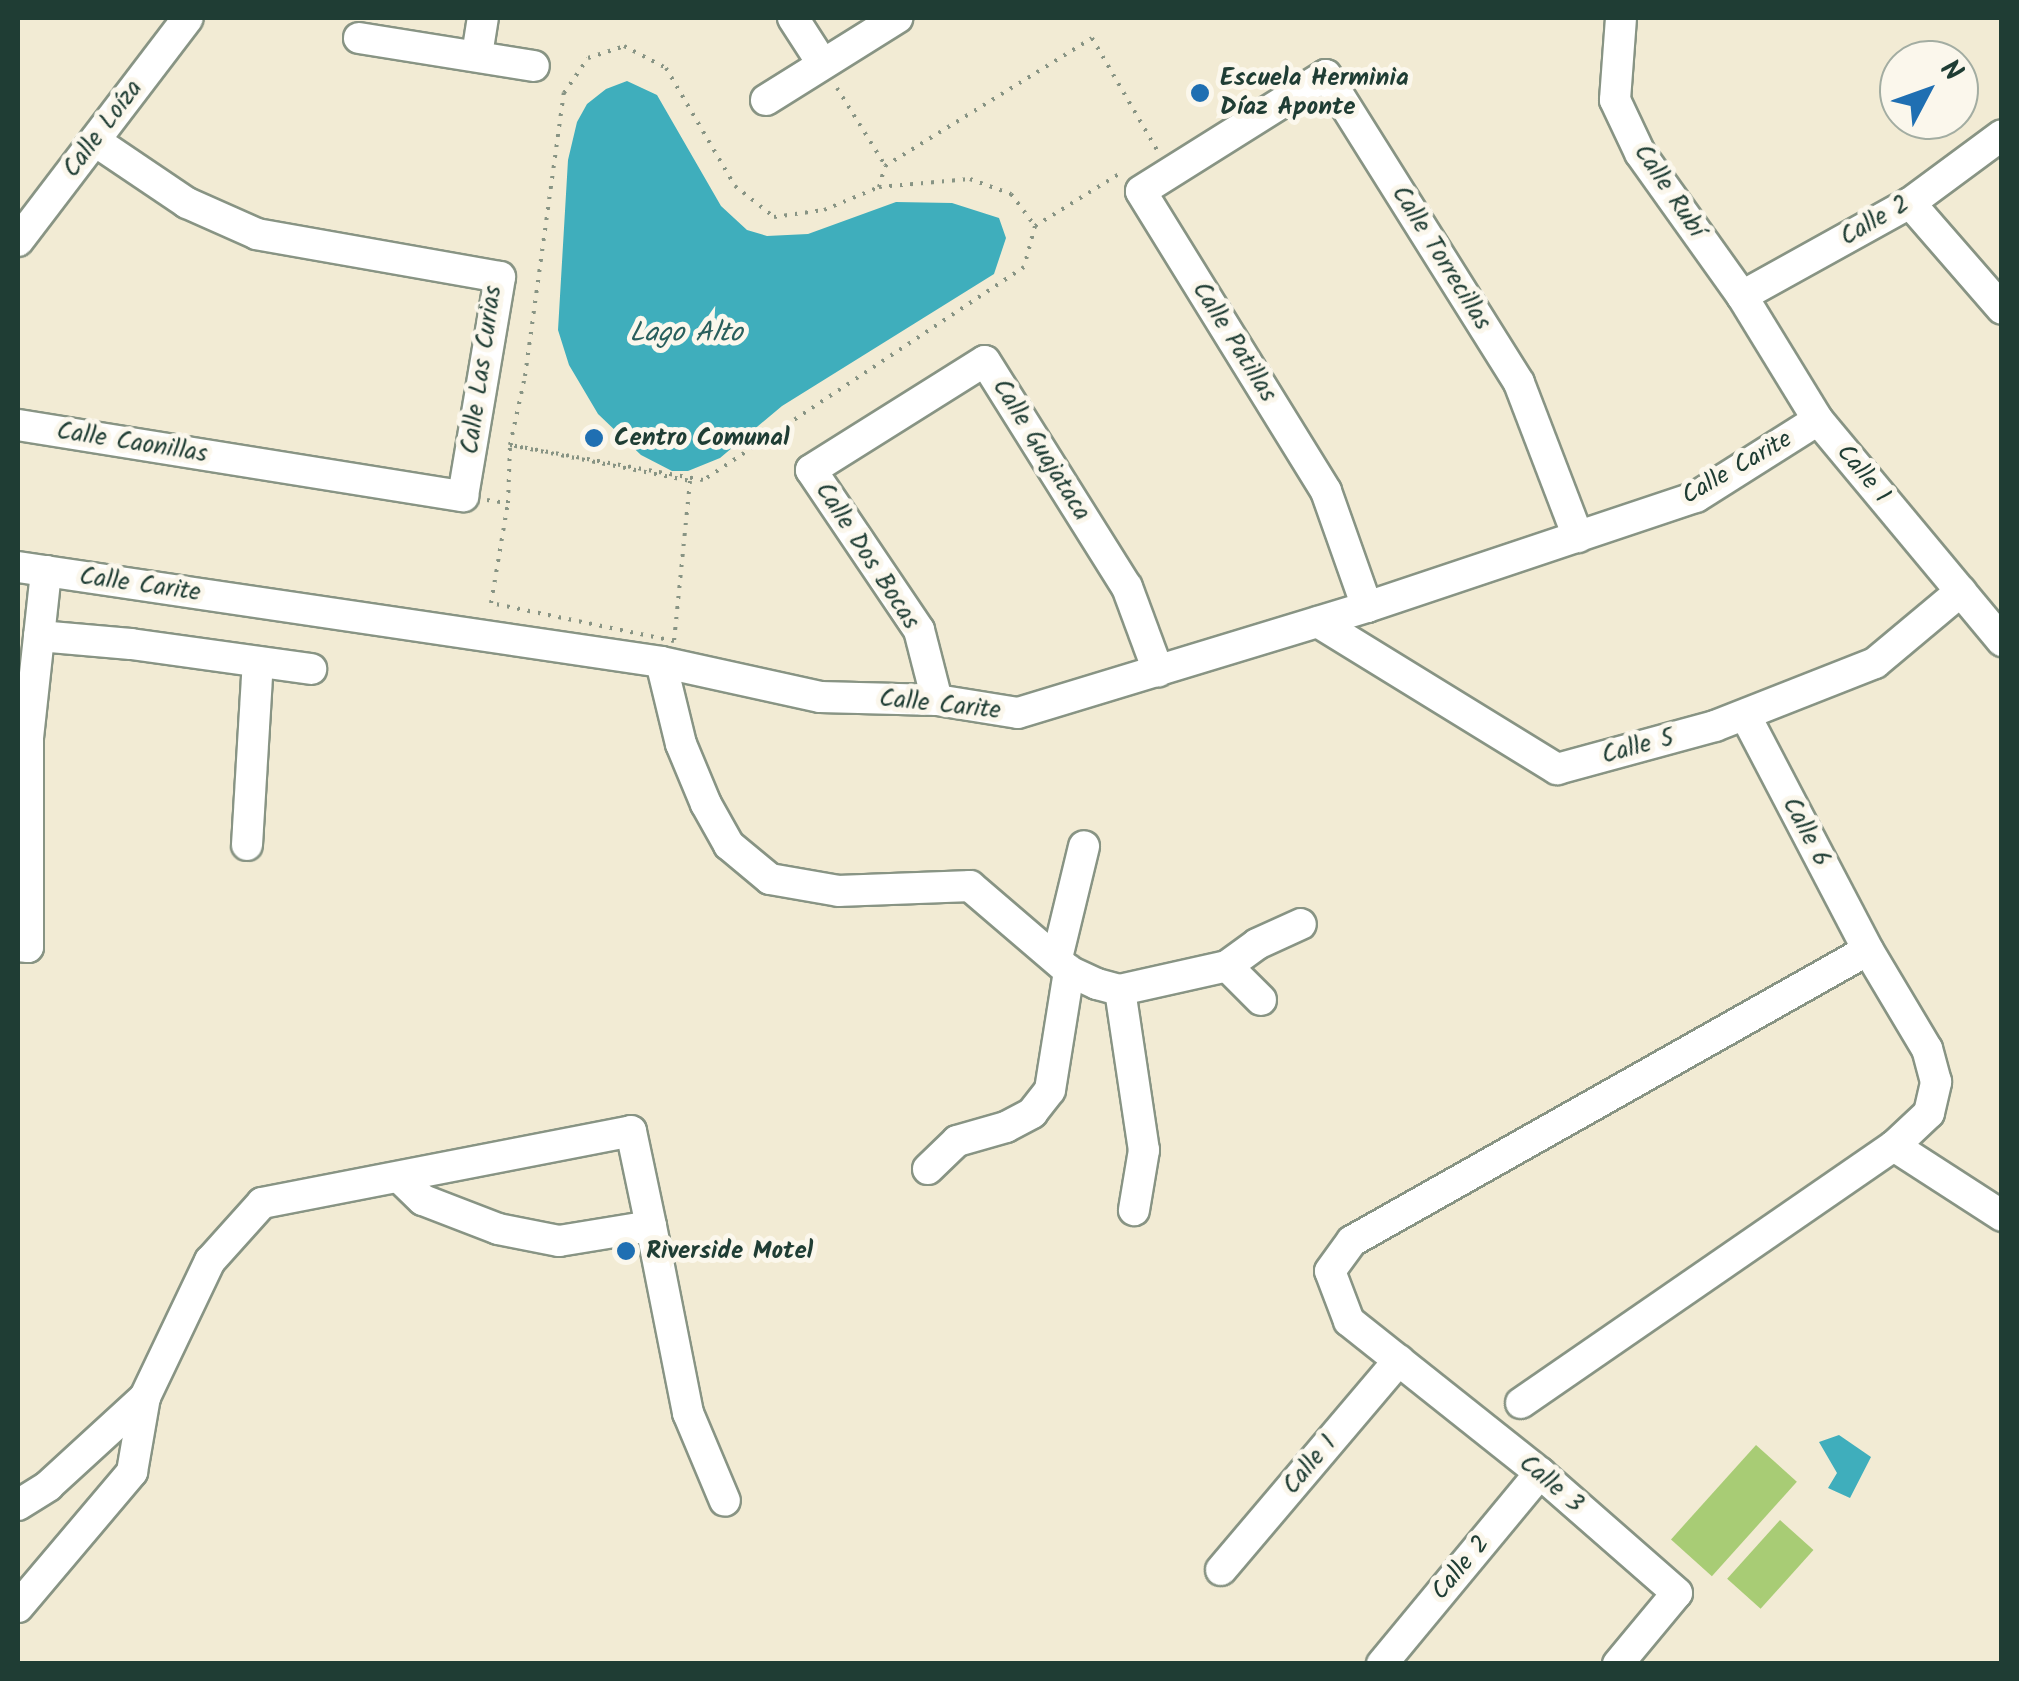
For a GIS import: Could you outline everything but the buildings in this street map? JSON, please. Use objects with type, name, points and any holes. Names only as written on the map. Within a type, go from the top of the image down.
[{"type":"street","name":"Calle Loíza","points":[[18,241],[188,18]]},
{"type":"street","points":[[477,55],[483,18]]},
{"type":"street","points":[[793,18],[822,63]]},
{"type":"street","points":[[766,100],[896,18]]},
{"type":"street","name":"Calle Rubí","points":[[1621,18],[1615,100],[1640,153],[1742,296]]},
{"type":"street","points":[[359,38],[534,66]]},
{"type":"street","name":"Calle Torrecillas","points":[[1244,126],[1326,76],[1519,384],[1578,537]]},
{"type":"street","name":"Calle Patillas","points":[[1244,126],[1141,191],[1326,491],[1367,607]]},
{"type":"street","name":"Calle 2","points":[[1742,296],[1910,203],[2002,135]]},
{"type":"street","name":"Calle Las Curias","points":[[95,141],[187,203],[258,234],[500,277],[462,496],[247,461]]},
{"type":"street","points":[[1910,203],[2002,309]]},
{"type":"street","name":"Calle 1","points":[[1742,296],[1818,420],[2002,640]]},
{"type":"street","name":"Calle Guajataca","points":[[811,470],[985,361],[1127,587],[1158,672]]},
{"type":"street","name":"Calle Carite","points":[[32,569],[661,662],[820,697],[937,700],[1018,713],[1367,607],[1696,497],[1818,420]]},
{"type":"street","name":"Calle Caonillas","points":[[18,425],[247,461]]},
{"type":"street","name":"Calle Dos Bocas","points":[[811,470],[919,630],[937,700]]},
{"type":"street","points":[[18,946],[28,946],[23,884],[23,738],[39,636],[32,569]]},
{"type":"street","name":"Calle 5","points":[[1318,622],[1557,769],[1745,715],[1876,663],[1962,591]]},
{"type":"street","points":[[39,636],[311,669]]},
{"type":"street","points":[[247,845],[258,662]]},
{"type":"street","points":[[661,662],[682,744],[706,804],[729,845],[770,879],[839,891],[970,886],[1063,964],[1120,990],[1227,966],[1257,944],[1301,924]]},
{"type":"street","name":"Calle 6","points":[[1521,1403],[1894,1146],[1929,1112],[1936,1082],[1928,1049],[1868,950],[1745,715]]},
{"type":"street","points":[[928,1169],[957,1141],[1006,1127],[1032,1112],[1050,1090],[1063,964],[1084,846]]},
{"type":"street","name":"Calle 3","points":[[1618,1664],[1677,1593],[1540,1473],[1349,1321],[1330,1271],[1352,1240],[1868,950]]},
{"type":"street","points":[[1227,966],[1261,1000]]},
{"type":"street","points":[[1120,990],[1144,1150],[1134,1210]]},
{"type":"street","points":[[18,1606],[132,1472],[145,1397],[210,1260],[262,1203],[401,1180],[454,1164],[631,1130],[688,1413],[725,1501]]},
{"type":"street","points":[[1894,1146],[2002,1216]]},
{"type":"street","points":[[401,1180],[423,1200],[498,1230],[559,1241],[651,1226]]},
{"type":"street","name":"Calle 1","points":[[1220,1570],[1398,1360]]},
{"type":"street","points":[[18,1505],[48,1486],[145,1397]]},
{"type":"street","name":"Calle 2","points":[[1382,1664],[1540,1473]]},
{"type":"path","points":[[879,187],[885,166],[1092,38],[1157,151]]},
{"type":"path","points":[[510,445],[690,480],[674,641],[490,603],[508,503],[510,445],[525,376],[564,93],[588,58],[624,46],[666,68],[734,186],[774,217],[824,210],[879,187],[970,179],[1011,194],[1035,226]]},
{"type":"path","points":[[822,63],[885,166]]},
{"type":"path","points":[[510,445],[702,480],[1024,267],[1035,226],[1124,170]]},
{"type":"green space","points":[[1756,1445],[1797,1482],[1712,1576],[1671,1539]]},
{"type":"green space","points":[[1780,1520],[1813,1550],[1761,1609],[1727,1579]]},
{"type":"water","name":"Lago Alto","points":[[627,81],[657,95],[721,206],[747,230],[767,236],[808,234],[896,202],[952,203],[999,218],[1006,238],[994,274],[782,406],[720,458],[688,471],[672,471],[641,455],[598,414],[569,365],[558,330],[568,160],[577,122],[587,104],[606,89]]},
{"type":"water","points":[[1839,1435],[1871,1457],[1850,1498],[1828,1488],[1837,1473],[1819,1442]]},
{"type":"place","name":"Escuela Herminia Díaz Aponte","points":[[1200,93]]},
{"type":"place","name":"Centro Comunal","points":[[594,438]]},
{"type":"place","name":"Riverside Motel","points":[[626,1251]]}]
